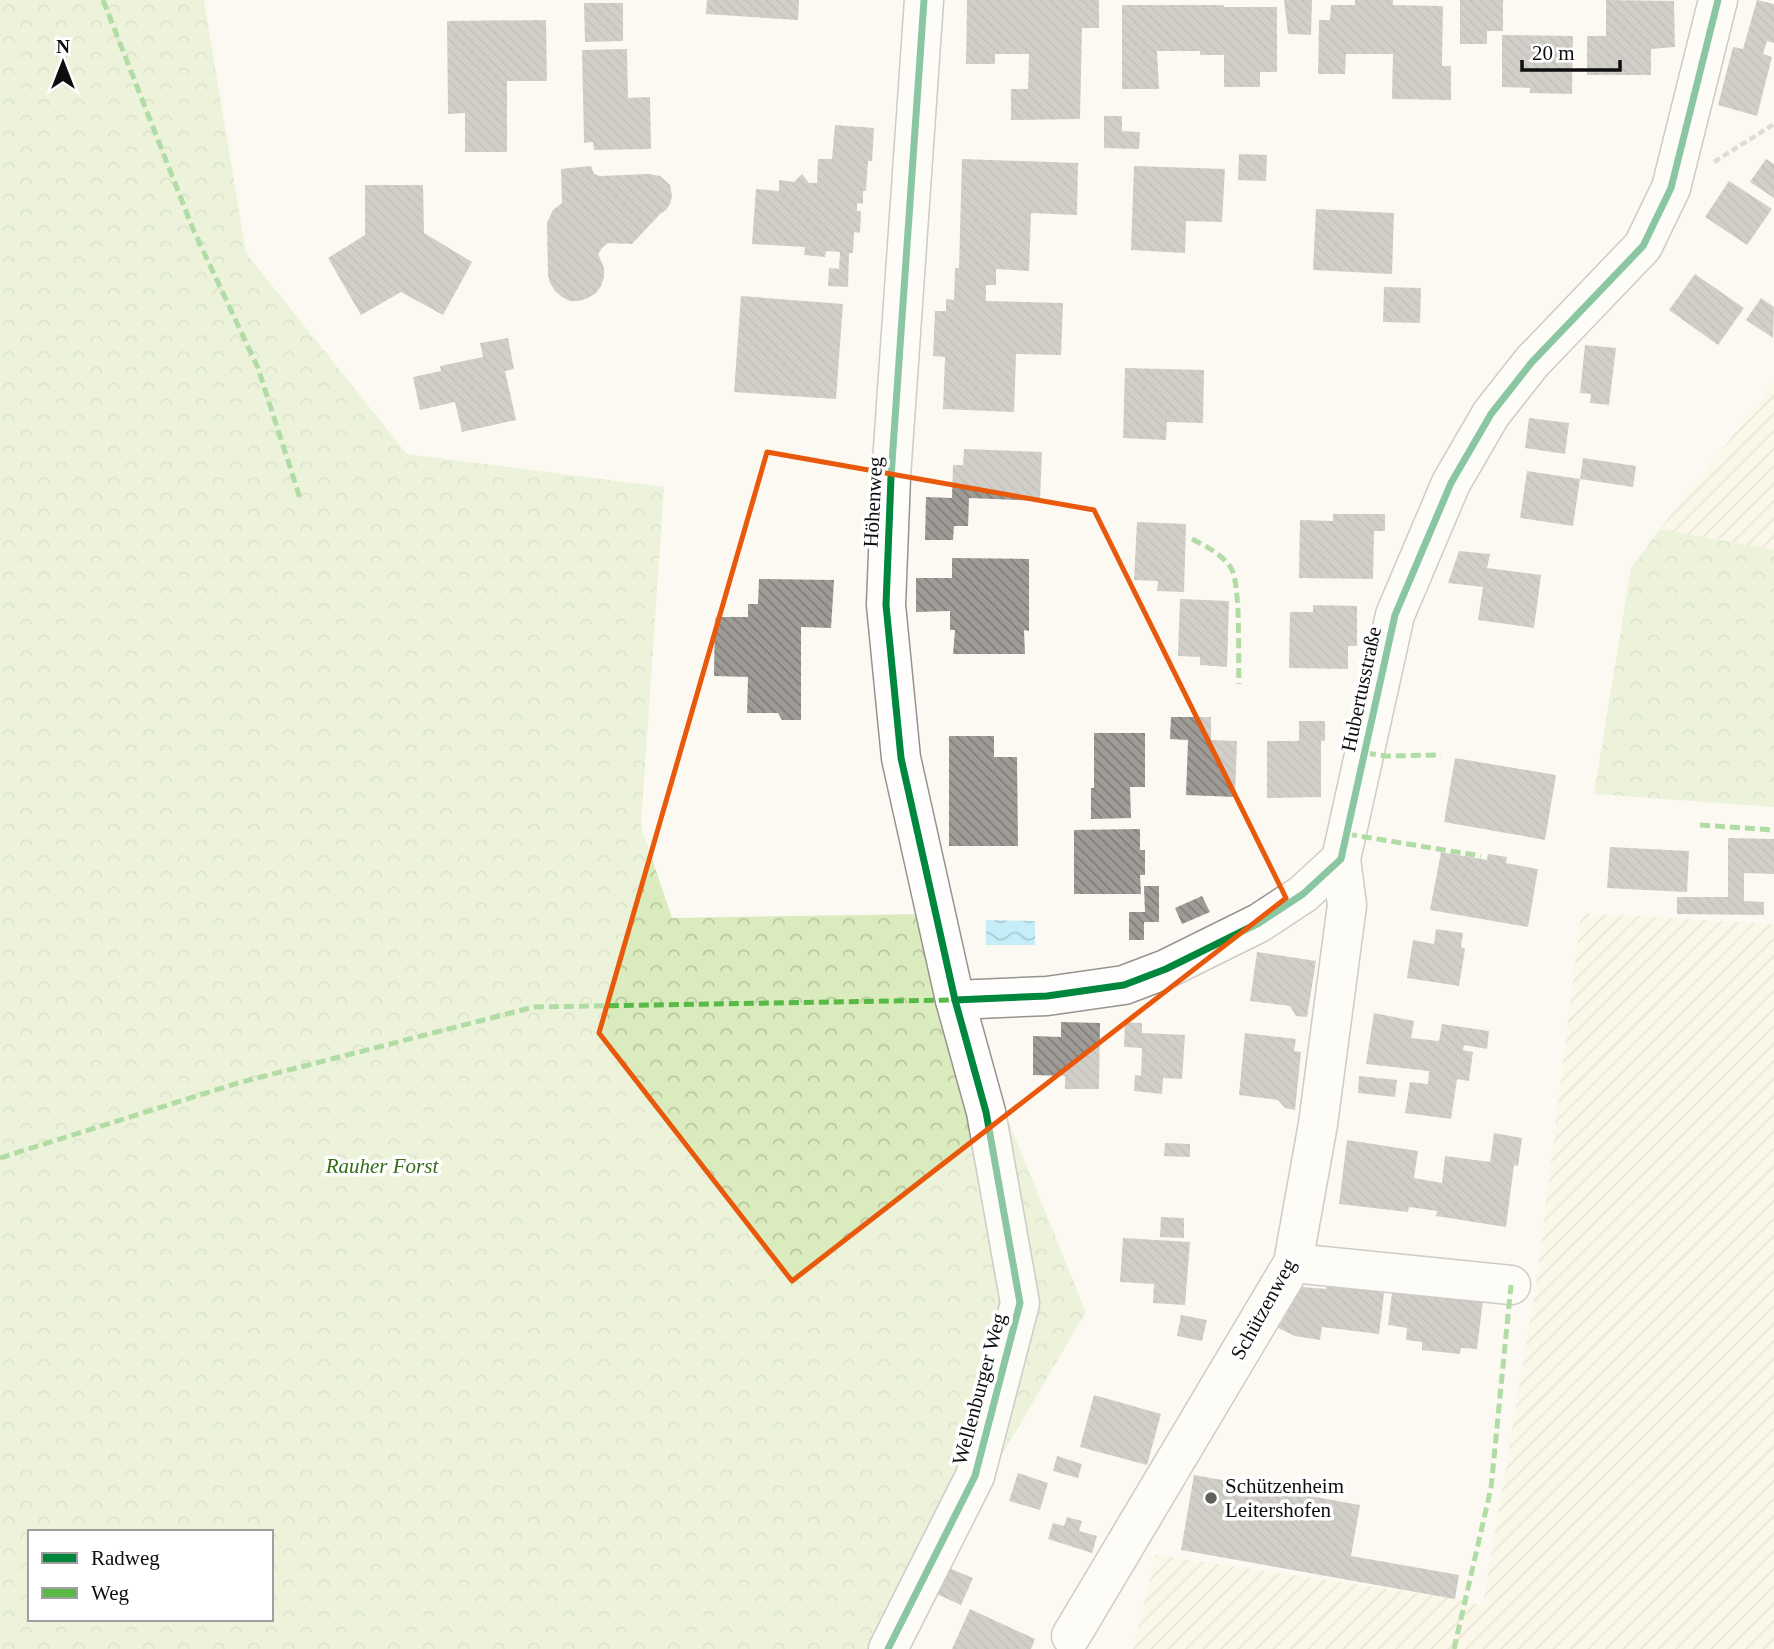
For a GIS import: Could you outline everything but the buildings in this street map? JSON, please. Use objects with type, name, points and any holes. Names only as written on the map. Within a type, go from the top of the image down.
[{"type":"street","name":"Höhenweg","points":[[924,0],[891,477],[886,605],[901,758],[955,1000]]},
{"type":"street","name":"Hubertusstraße","points":[[1341,859],[1395,615],[1451,483],[1491,414],[1532,362],[1643,246],[1671,188],[1718,0]]},
{"type":"street","points":[[955,1000],[1047,996],[1124,985],[1166,969],[1259,923],[1303,894],[1341,859]]},
{"type":"street","name":"Schützenweg","points":[[1071,1636],[1293,1263],[1318,1124],[1347,905],[1341,859]]},
{"type":"street","name":"Wellenburger Weg","points":[[888,1649],[975,1476],[1020,1303],[986,1112],[955,1000]]},
{"type":"street","points":[[1293,1263],[1511,1285]]},
{"type":"path","points":[[1671,188],[1774,124]]},
{"type":"highlighted area","points":[[767,452],[1094,510],[1286,898],[792,1281],[599,1033]]},
{"type":"shaded area","points":[[1774,383],[1774,550],[1660,529]]},
{"type":"shaded area","points":[[1581,913],[1774,924],[1774,1649],[1133,1649],[1156,1555],[1452,1598],[1483,1605],[1536,1285]]},
{"type":"green space","name":"Rauher Forst","points":[[0,0],[204,0],[246,253],[407,454],[664,487],[641,826],[672,918],[924,914],[1086,1312],[957,1531],[897,1649],[0,1649]]},
{"type":"green space","points":[[1660,529],[1774,550],[1774,807],[1594,794],[1631,568]]},
{"type":"water","points":[[986,920],[1035,921],[1035,945],[986,945]]},
{"type":"marked path","points":[[103,0],[193,229],[258,368],[300,498]]},
{"type":"marked path","points":[[1192,539],[1223,559],[1231,568],[1234,577],[1238,606],[1239,684]]},
{"type":"marked path","points":[[1366,753],[1386,756],[1441,755]]},
{"type":"marked path","points":[[1700,825],[1774,830]]},
{"type":"marked path","points":[[1347,834],[1481,856]]},
{"type":"marked path","points":[[0,1158],[238,1083],[534,1007],[955,1000]]},
{"type":"marked path","points":[[1454,1649],[1491,1488],[1511,1285]]},
{"type":"cycle path","points":[[888,1649],[975,1476],[1020,1303],[986,1112],[955,1000],[901,758],[886,605],[891,477],[924,0]]},
{"type":"cycle path","points":[[955,1000],[1047,996],[1124,985],[1166,969],[1259,923],[1303,894],[1341,859],[1395,615],[1451,483],[1491,414],[1532,362],[1643,246],[1671,188],[1718,0]]},
{"type":"place","name":"Schützenheim Leitershofen","points":[[1211,1498]]}]
